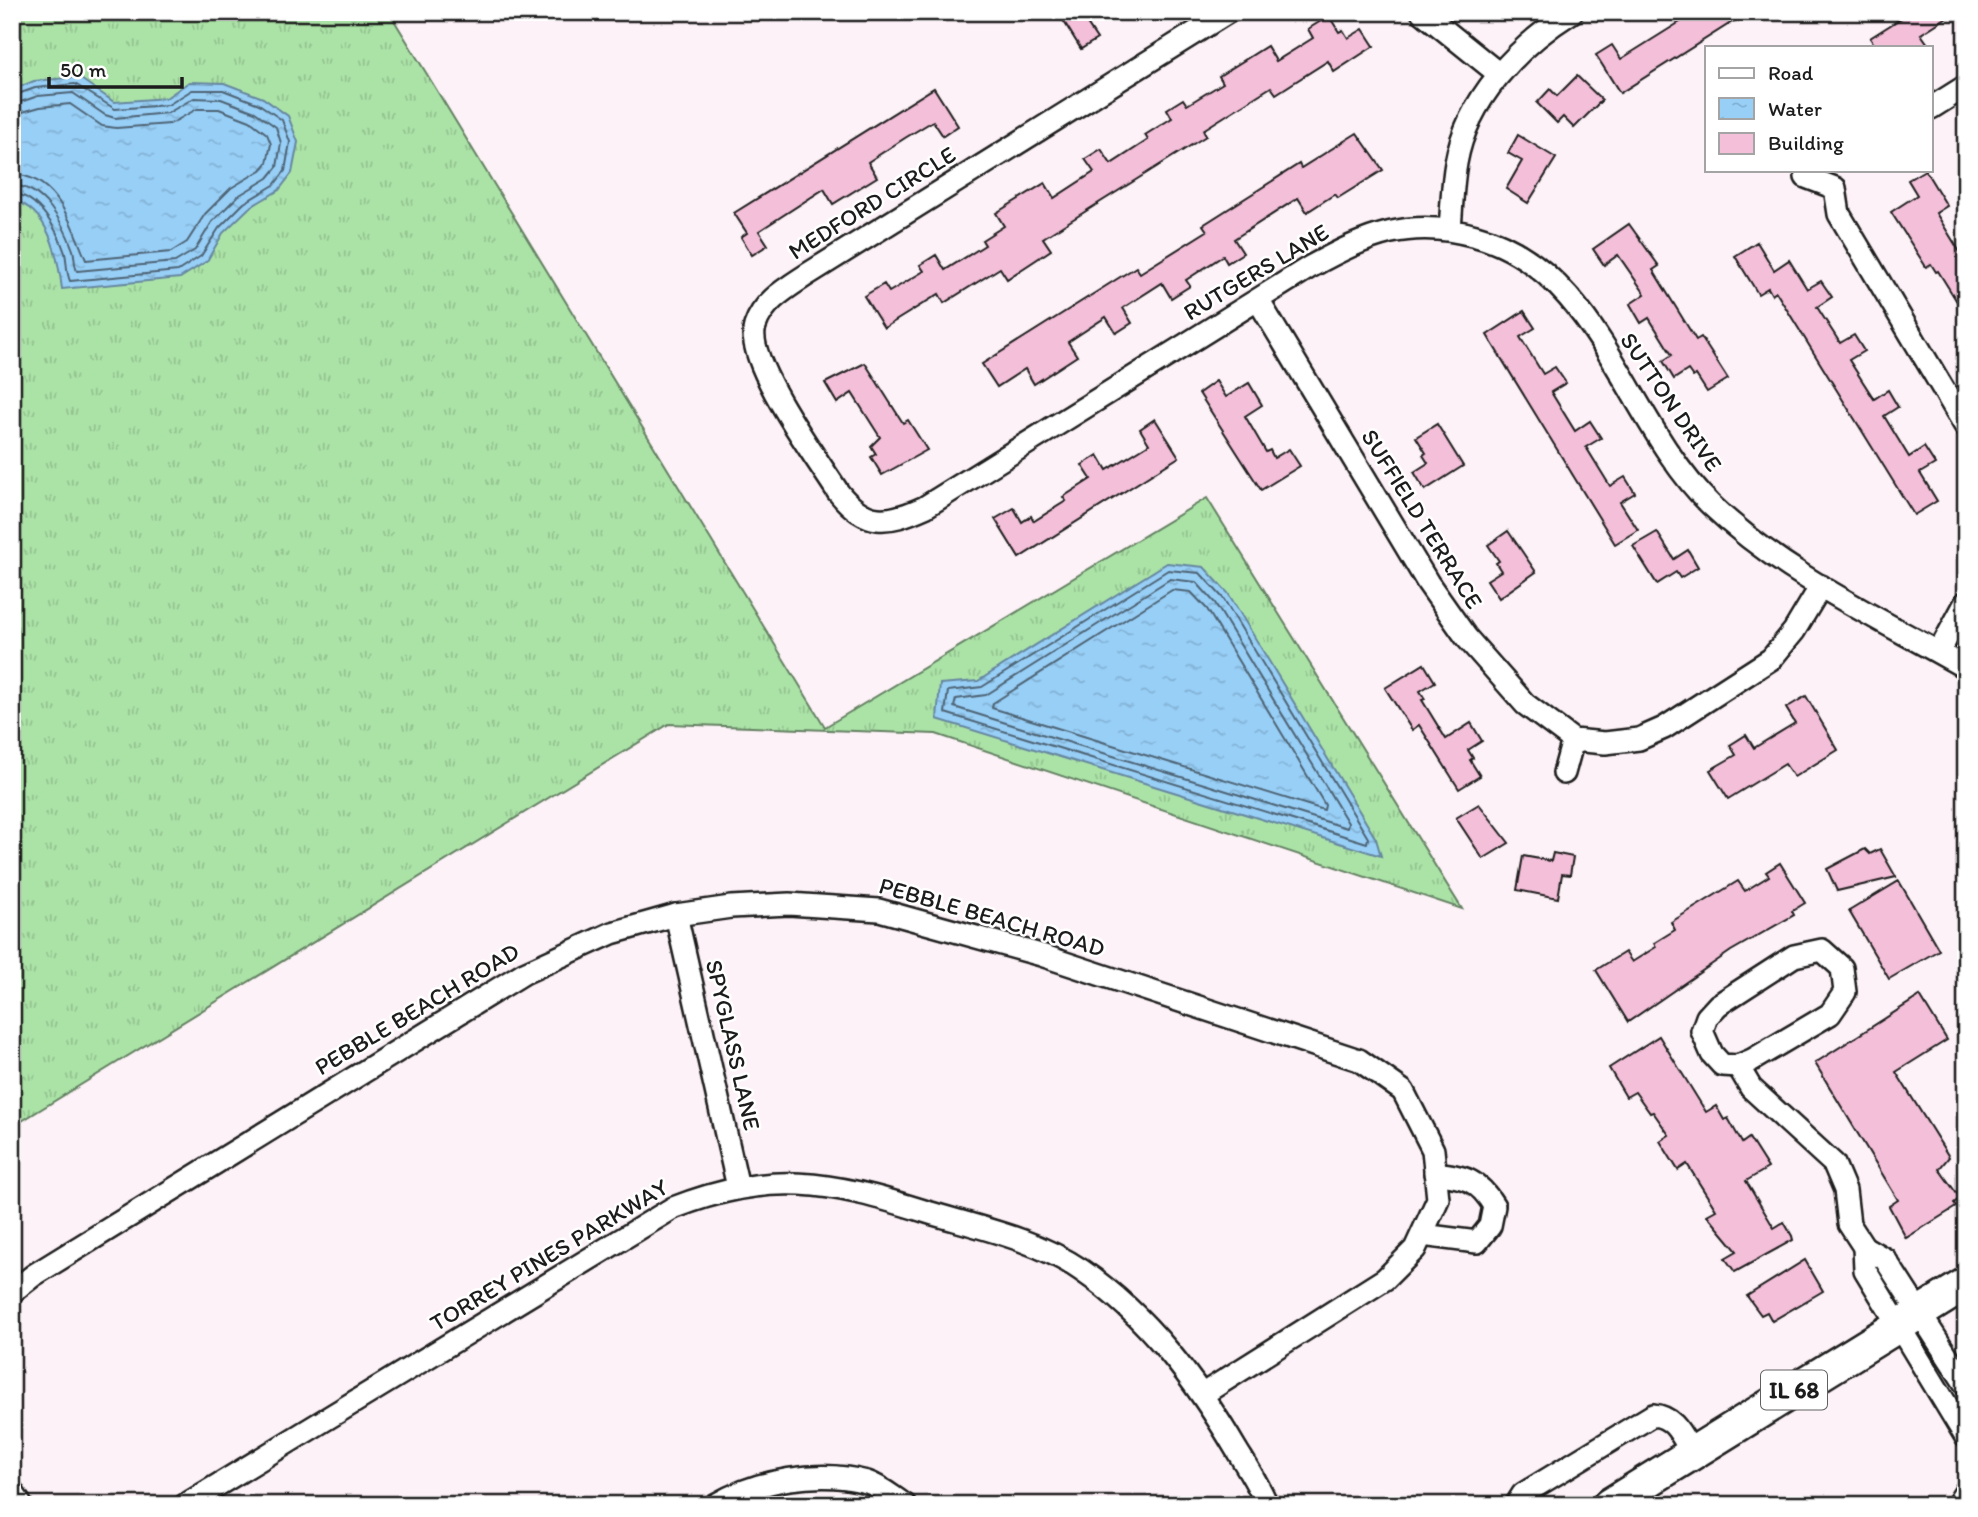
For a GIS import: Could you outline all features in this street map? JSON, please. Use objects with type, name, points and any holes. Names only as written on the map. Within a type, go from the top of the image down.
[{"type":"main road","name":"IL 68","points":[[1609,1505],[1966,1284]]},
{"type":"street","name":"MEDFORD CIRCLE","points":[[874,520],[853,511],[838,492],[763,371],[755,348],[754,327],[766,304],[808,274],[1228,12]]},
{"type":"street","points":[[1422,12],[1499,74]]},
{"type":"street","points":[[1450,228],[1456,162],[1475,109],[1499,74],[1549,27],[1572,12]]},
{"type":"street","points":[[1932,107],[1966,86]]},
{"type":"street","points":[[1806,177],[1838,179],[1839,214],[1966,427]]},
{"type":"street","name":"RUTGERS LANE","points":[[874,520],[899,519],[925,507],[1357,241],[1403,228],[1450,228]]},
{"type":"street","name":"SUTTON DRIVE","points":[[1450,228],[1500,242],[1548,274],[1576,305],[1665,448],[1710,504],[1774,557],[1966,668]]},
{"type":"street","name":"SUFFIELD TERRACE","points":[[1258,300],[1427,583],[1466,637],[1525,704],[1573,740]]},
{"type":"street","points":[[1564,773],[1573,740],[1605,743],[1639,739],[1664,728],[1770,659],[1794,631],[1821,586]]},
{"type":"street","points":[[1939,652],[1966,602]]},
{"type":"street","name":"PEBBLE BEACH ROAD","points":[[12,1292],[34,1275],[524,973],[612,933],[676,915],[732,907],[789,904],[879,910],[1041,955],[1359,1060],[1403,1091],[1433,1150],[1438,1199],[1415,1249],[1385,1279],[1203,1394]]},
{"type":"street","name":"SPYGLASS LANE","points":[[676,915],[738,1187]]},
{"type":"street","points":[[1822,950],[1842,968],[1845,992],[1829,1014],[1738,1066],[1723,1065],[1712,1054],[1702,1031],[1707,1017],[1718,1005],[1794,956],[1822,950]]},
{"type":"street","points":[[1738,1066],[1751,1088],[1834,1164],[1845,1190],[1849,1224],[1864,1247],[1865,1270],[1966,1385]]},
{"type":"street","points":[[1422,1235],[1476,1242],[1490,1226],[1494,1206],[1483,1187],[1462,1177],[1435,1173]]},
{"type":"street","name":"TORREY PINES PARKWAY","points":[[185,1505],[673,1209],[738,1187],[800,1182],[864,1192],[1017,1240],[1080,1269],[1144,1321],[1203,1394],[1258,1501]]},
{"type":"street","points":[[1908,1320],[1947,1408],[1966,1437]]},
{"type":"street","points":[[1947,1408],[1966,1396]]},
{"type":"street","points":[[1516,1505],[1523,1494],[1653,1415],[1666,1416],[1673,1422],[1692,1453]]},
{"type":"street","points":[[715,1505],[736,1492],[801,1476],[869,1482],[905,1505]]},
{"type":"street","points":[[12,1491],[21,1505]]},
{"type":"street","points":[[1958,1505],[1966,1492]]},
{"type":"green space","points":[[12,12],[389,12],[825,727],[1207,498],[1462,909],[936,734],[669,724],[12,1127]]},
{"type":"water","points":[[78,77],[114,102],[166,98],[189,82],[224,83],[263,98],[288,116],[298,142],[292,173],[279,190],[249,208],[223,233],[207,261],[180,278],[62,289],[58,262],[43,223],[25,205],[12,200],[12,90],[34,81]]},
{"type":"water","points":[[1167,563],[1204,567],[1228,593],[1376,839],[1381,856],[937,719],[940,684],[978,681]]},
{"type":"building","points":[[1058,12],[1107,12],[1087,24],[1097,39],[1081,49]]},
{"type":"building","points":[[1685,12],[1748,12],[1620,93],[1596,55],[1612,45],[1621,59],[1688,17]]},
{"type":"building","points":[[1911,12],[1955,12],[1921,34],[1929,46],[1875,46],[1870,38]]},
{"type":"building","points":[[1329,16],[1339,32],[1343,30],[1348,38],[1363,29],[1374,46],[1334,72],[1328,61],[1276,94],[1271,87],[1203,130],[1206,136],[1043,238],[1051,250],[1007,279],[1000,268],[944,303],[939,294],[884,328],[864,296],[884,284],[889,292],[924,271],[920,265],[936,255],[945,270],[985,245],[982,240],[1004,226],[996,213],[1045,183],[1054,198],[1094,172],[1085,159],[1101,149],[1111,164],[1148,140],[1145,135],[1172,118],[1167,109],[1183,99],[1187,105],[1223,83],[1219,76],[1267,46],[1276,61],[1313,38],[1308,29]]},
{"type":"building","points":[[1577,76],[1602,100],[1574,128],[1563,117],[1557,123],[1537,103],[1550,89],[1557,96]]},
{"type":"building","points":[[934,88],[958,126],[943,136],[933,121],[905,138],[868,162],[877,177],[833,204],[824,189],[759,231],[768,245],[752,255],[741,237],[747,233],[734,213]]},
{"type":"building","points":[[1357,133],[1383,170],[1338,198],[1335,194],[1307,212],[1298,198],[1234,239],[1243,253],[1227,263],[1223,256],[1186,280],[1190,286],[1171,298],[1162,283],[1123,308],[1132,323],[1116,333],[1106,317],[1068,342],[1077,356],[1034,384],[1025,369],[997,387],[982,364],[1136,267],[1140,273],[1207,231],[1203,225],[1299,164],[1301,168]]},
{"type":"building","points":[[1518,135],[1556,158],[1528,203],[1506,189],[1522,161],[1508,153]]},
{"type":"building","points":[[1926,172],[1947,206],[1936,213],[1966,262],[1966,316],[1938,271],[1936,272],[1931,264],[1926,267],[1891,212],[1917,195],[1908,180]]},
{"type":"building","points":[[1629,224],[1659,266],[1653,270],[1696,340],[1701,337],[1728,379],[1707,392],[1696,375],[1693,377],[1688,370],[1674,379],[1663,361],[1672,355],[1649,318],[1641,323],[1630,304],[1645,294],[1618,255],[1604,265],[1593,249]]},
{"type":"building","points":[[1757,242],[1774,270],[1789,260],[1807,289],[1821,281],[1832,297],[1817,307],[1840,343],[1854,335],[1864,351],[1849,360],[1874,399],[1888,390],[1898,407],[1884,416],[1909,457],[1924,447],[1935,464],[1920,473],[1937,501],[1914,515],[1776,292],[1772,295],[1768,288],[1758,294],[1735,256]]},
{"type":"building","points":[[1524,311],[1535,328],[1520,337],[1543,374],[1555,367],[1566,383],[1551,392],[1575,431],[1590,421],[1601,438],[1586,447],[1610,486],[1625,477],[1635,493],[1620,502],[1638,530],[1615,544],[1487,335]]},
{"type":"building","points":[[865,363],[903,423],[908,420],[927,450],[882,475],[871,457],[876,454],[871,446],[880,437],[852,393],[837,403],[825,383]]},
{"type":"building","points":[[1216,381],[1226,397],[1249,383],[1262,405],[1245,416],[1266,452],[1270,450],[1274,458],[1289,449],[1300,466],[1261,490],[1199,393]]},
{"type":"building","points":[[1155,419],[1179,457],[1019,558],[995,519],[1014,508],[1022,522],[1031,516],[1034,521],[1066,501],[1063,497],[1091,479],[1082,465],[1098,455],[1107,470],[1149,444],[1140,429]]},
{"type":"building","points":[[1437,424],[1463,466],[1425,490],[1414,472],[1428,463],[1423,455],[1426,453],[1416,437]]},
{"type":"building","points":[[1508,531],[1536,572],[1499,598],[1487,580],[1501,571],[1496,563],[1499,561],[1488,545]]},
{"type":"building","points":[[1657,532],[1674,559],[1688,550],[1698,567],[1680,578],[1676,572],[1657,584],[1633,546]]},
{"type":"building","points":[[1424,664],[1435,682],[1420,691],[1425,699],[1422,700],[1446,739],[1471,723],[1482,741],[1468,750],[1473,758],[1470,760],[1480,776],[1459,789],[1419,725],[1412,730],[1385,688]]},
{"type":"building","points":[[1806,696],[1838,750],[1794,777],[1785,764],[1728,799],[1710,770],[1736,755],[1730,745],[1746,735],[1754,748],[1795,723],[1786,708]]},
{"type":"building","points":[[1479,804],[1509,843],[1483,859],[1456,818]]},
{"type":"building","points":[[1865,849],[1870,854],[1880,849],[1896,877],[1837,891],[1827,869]]},
{"type":"building","points":[[1553,853],[1573,857],[1570,875],[1562,874],[1558,898],[1517,890],[1523,856],[1551,861]]},
{"type":"building","points":[[1780,863],[1805,903],[1792,911],[1794,915],[1731,951],[1628,1022],[1596,970],[1625,952],[1632,962],[1656,947],[1654,943],[1675,930],[1671,922],[1738,881],[1745,891],[1769,876],[1766,872]]},
{"type":"building","points":[[1899,881],[1939,950],[1889,979],[1849,911]]},
{"type":"building","points":[[1920,996],[1947,1040],[1896,1072],[1949,1157],[1939,1169],[1960,1198],[1954,1203],[1956,1207],[1906,1238],[1889,1206],[1898,1200],[1815,1063]]},
{"type":"building","points":[[1659,1036],[1706,1112],[1716,1106],[1724,1120],[1728,1118],[1742,1143],[1749,1138],[1768,1168],[1746,1181],[1774,1228],[1784,1222],[1792,1236],[1793,1240],[1735,1272],[1725,1258],[1737,1251],[1707,1215],[1716,1210],[1687,1164],[1678,1170],[1660,1141],[1669,1135],[1653,1112],[1650,1113],[1635,1092],[1626,1097],[1609,1068]]},
{"type":"building","points":[[1805,1260],[1823,1291],[1772,1321],[1767,1312],[1761,1315],[1747,1296]]}]
